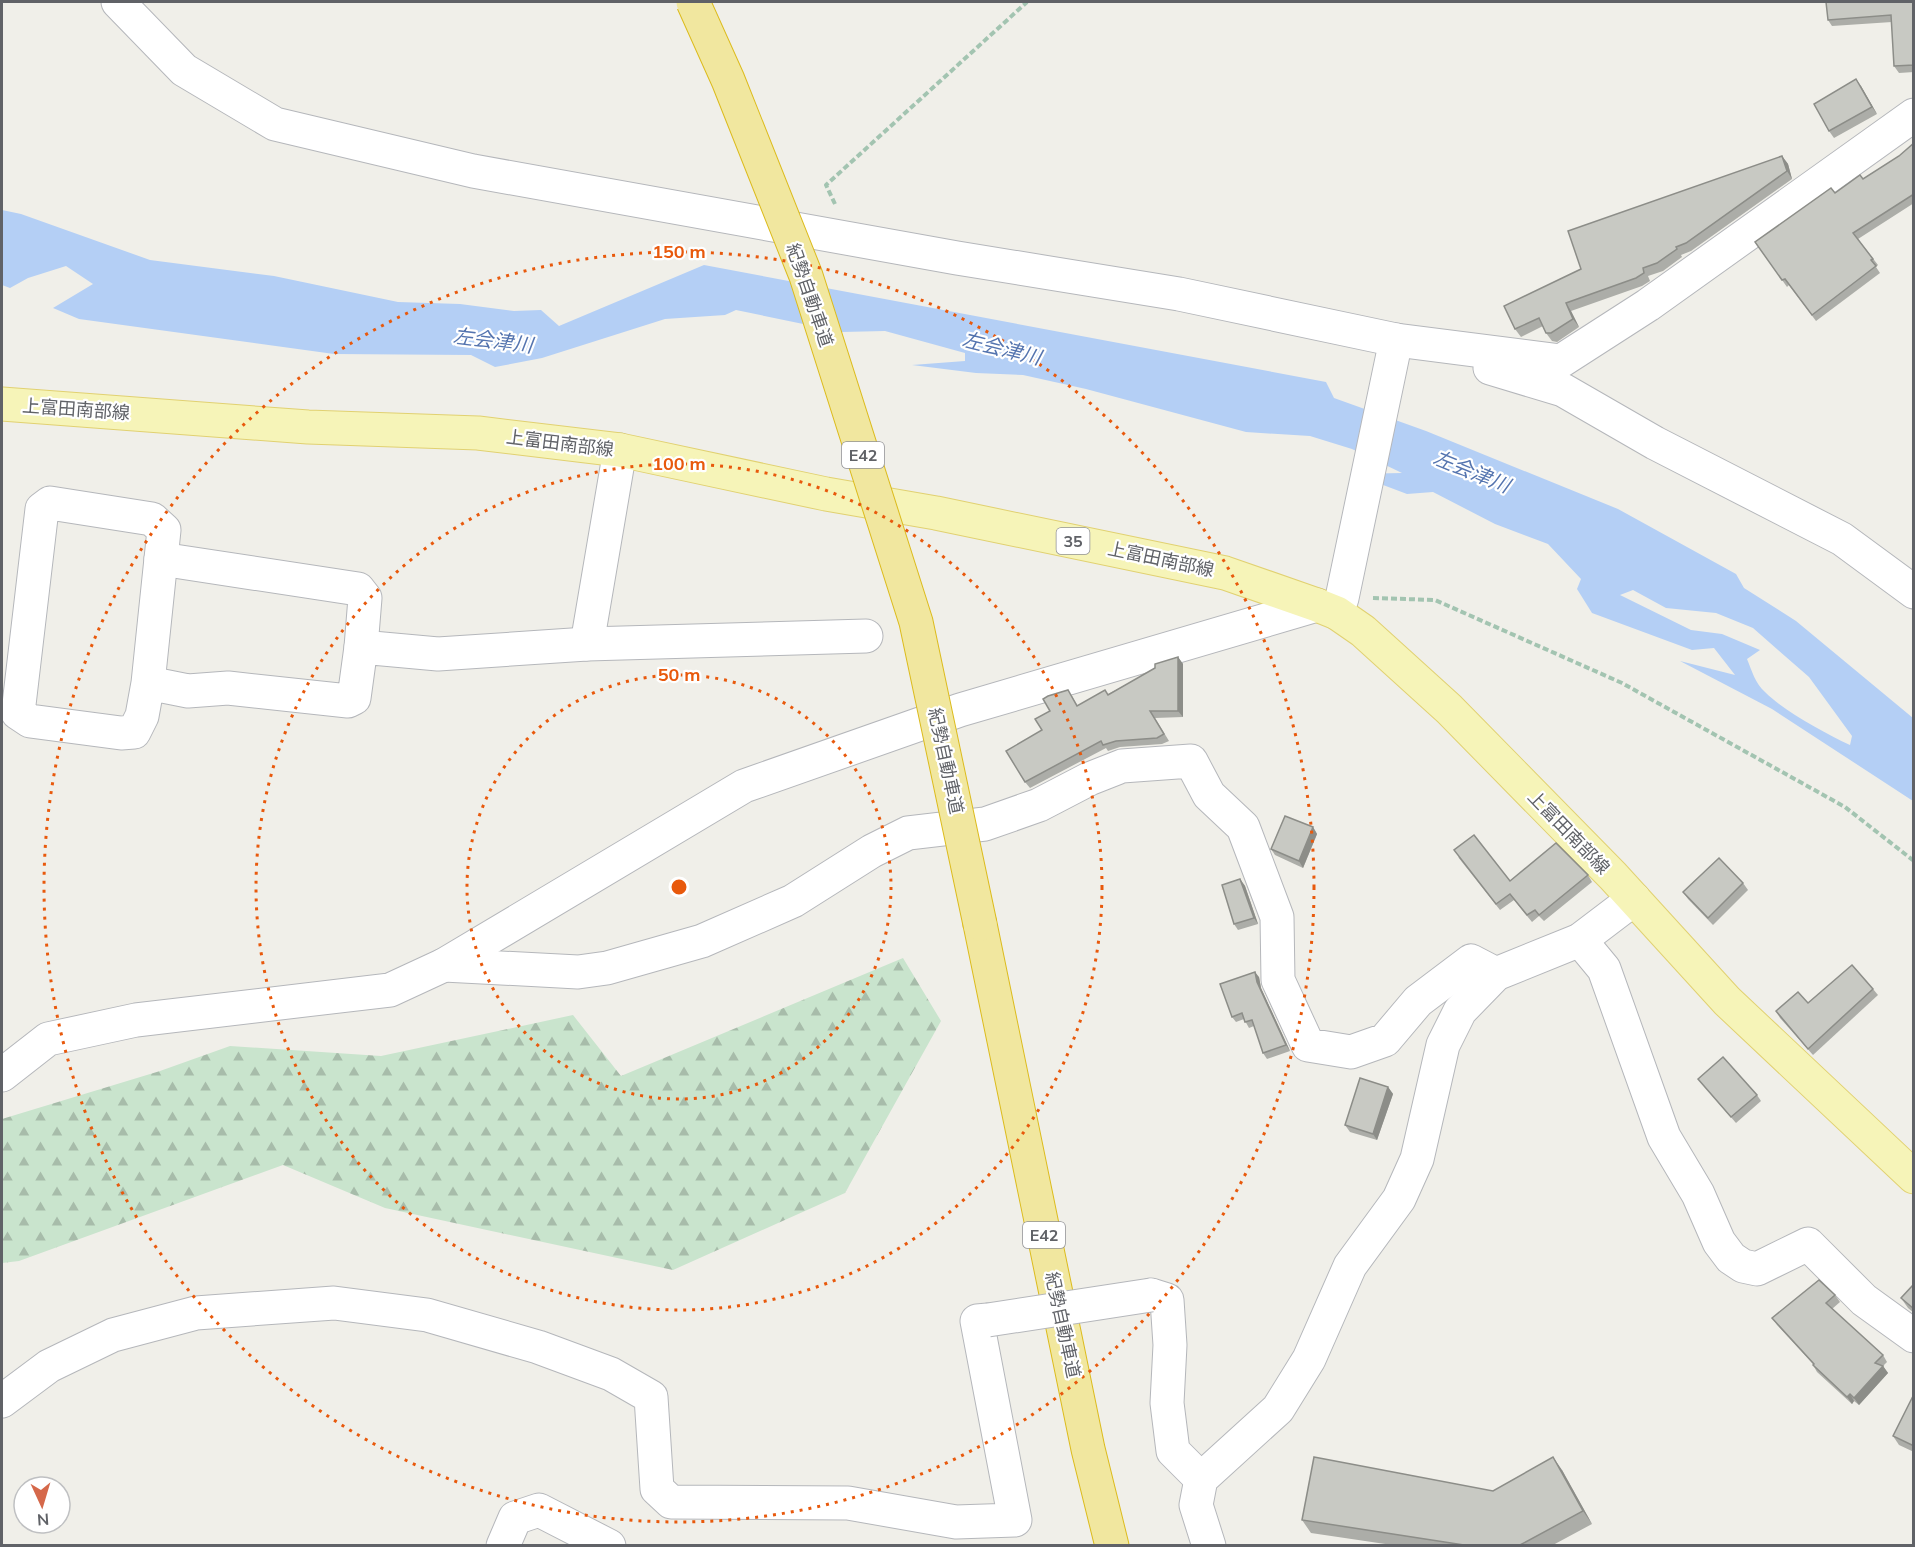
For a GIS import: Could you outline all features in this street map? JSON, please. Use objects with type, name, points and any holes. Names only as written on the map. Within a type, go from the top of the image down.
[{"type":"highway","name":"紀勢自動車道","points":[[693,2],[728,80],[806,276],[916,622],[1086,1437],[1112,1545]]},
{"type":"main road","name":"上富田南部線","points":[[2,404],[308,427],[478,433],[620,450],[826,494],[936,513],[1336,598],[1363,631],[1449,709],[1634,899],[1727,1001],[1914,1177]]},
{"type":"street","points":[[118,2],[184,70],[275,124],[473,171],[957,258],[1179,294],[1393,353],[1563,390],[1655,443],[1842,539],[1914,592]]},
{"type":"street","points":[[1393,353],[1561,361],[1648,305],[1914,115]]},
{"type":"street","points":[[2,1075],[48,1040],[136,1020],[390,990],[444,965],[744,786],[960,710],[1336,598],[1393,353]]},
{"type":"street","points":[[588,644],[620,450]]},
{"type":"street","points":[[51,502],[152,519],[164,530],[148,683],[142,716],[134,732],[121,733],[30,721],[18,713],[42,509],[51,502]]},
{"type":"street","points":[[148,683],[188,690],[228,688],[348,701],[354,698],[360,647],[365,598],[358,589],[161,559]]},
{"type":"street","points":[[360,647],[438,654],[588,644],[866,636]]},
{"type":"street","points":[[444,965],[578,972],[607,968],[702,941],[793,901],[872,851],[908,833],[985,824],[1039,805],[1089,779],[1122,766],[1191,760],[1209,795],[1243,827],[1277,917],[1278,980],[1308,1046],[1352,1052],[1385,1040],[1418,1001],[1471,961],[1496,974]]},
{"type":"street","points":[[1209,1545],[1196,1505],[1201,1479],[1278,1409],[1309,1359],[1350,1266],[1399,1199],[1417,1159],[1443,1044],[1460,1011],[1496,974],[1580,940],[1634,899]]},
{"type":"street","points":[[1580,940],[1604,969],[1664,1137],[1698,1194],[1719,1242],[1731,1258],[1743,1266],[1757,1269],[1808,1244],[1864,1300],[1914,1336]]},
{"type":"street","points":[[992,1545],[1012,1536],[1015,1520],[977,1321],[1151,1295],[1167,1300],[1170,1345],[1167,1403],[1173,1451],[1201,1479]]},
{"type":"street","points":[[2,1401],[49,1365],[113,1335],[196,1313],[334,1303],[427,1315],[527,1344],[611,1374],[651,1397],[657,1489],[672,1502],[848,1503],[956,1522],[1015,1520]]},
{"type":"street","points":[[503,1545],[514,1518],[539,1510],[609,1545]]},
{"type":"path","points":[[839,215],[826,185],[1027,2]]},
{"type":"path","points":[[1336,598],[1402,597],[1435,600],[1495,624],[1622,683],[1845,807],[1914,861]]},
{"type":"green space","points":[[903,958],[941,1021],[845,1193],[673,1270],[385,1208],[283,1165],[19,1261],[2,1263],[2,1119],[160,1071],[230,1046],[381,1056],[573,1015],[621,1076]]},
{"type":"water","name":"左会津川","points":[[2,210],[21,214],[150,260],[274,276],[398,302],[460,304],[514,311],[541,310],[559,326],[704,265],[1326,382],[1334,398],[1426,431],[1618,509],[1736,574],[1744,588],[1796,621],[1913,718],[1913,801],[1772,709],[1680,661],[1735,675],[1714,648],[1692,650],[1592,613],[1577,589],[1581,579],[1548,544],[1495,524],[1433,492],[1407,494],[1354,474],[1402,473],[1352,449],[1310,436],[1246,432],[1086,389],[1023,375],[976,373],[912,365],[965,361],[965,353],[885,331],[842,332],[736,310],[725,315],[665,319],[542,358],[495,367],[471,355],[334,354],[79,319],[53,308],[93,284],[66,266],[28,278],[10,288],[2,285]],"holes":[[[1633,590],[1666,608],[1716,613],[1753,628],[1809,677],[1852,736],[1850,745],[1817,728],[1773,700],[1759,685],[1747,659],[1760,650],[1722,634],[1691,630],[1620,595]]]},
{"type":"building","points":[[1826,2],[1914,2],[1914,65],[1894,66],[1891,15],[1828,20]]},
{"type":"building","points":[[1856,79],[1872,107],[1829,131],[1814,104]]},
{"type":"building","points":[[1914,143],[1914,194],[1853,233],[1876,266],[1812,315],[1785,279],[1782,280],[1755,242],[1831,188],[1835,193],[1860,175],[1863,179],[1899,156]]},
{"type":"building","points":[[1782,156],[1787,171],[1686,243],[1676,247],[1677,249],[1657,263],[1643,268],[1644,273],[1566,303],[1573,319],[1551,333],[1546,333],[1539,318],[1515,329],[1504,306],[1581,269],[1568,231]]},
{"type":"building","points":[[1178,657],[1178,711],[1150,711],[1164,734],[1157,738],[1116,741],[1103,745],[1101,741],[1025,782],[1006,751],[1042,730],[1035,719],[1050,711],[1043,699],[1068,690],[1077,706],[1105,690],[1108,695],[1155,668],[1155,664]]},
{"type":"building","points":[[1285,816],[1313,827],[1299,861],[1271,849]]},
{"type":"building","points":[[1474,835],[1510,881],[1556,843],[1588,875],[1539,915],[1535,910],[1527,915],[1510,894],[1496,904],[1454,850]]},
{"type":"building","points":[[1719,858],[1743,883],[1708,918],[1683,892]]},
{"type":"building","points":[[1240,879],[1254,918],[1234,924],[1222,885]]},
{"type":"building","points":[[1852,965],[1873,989],[1808,1049],[1776,1011],[1798,992],[1808,1003]]},
{"type":"building","points":[[1255,972],[1257,982],[1286,1045],[1263,1053],[1252,1020],[1245,1022],[1242,1013],[1232,1017],[1220,984]]},
{"type":"building","points":[[1723,1057],[1757,1095],[1731,1117],[1698,1079]]},
{"type":"building","points":[[1360,1078],[1388,1087],[1373,1134],[1345,1125]]},
{"type":"building","points":[[1819,1280],[1835,1295],[1826,1303],[1883,1355],[1875,1363],[1883,1366],[1854,1398],[1850,1394],[1847,1397],[1813,1365],[1772,1318]]},
{"type":"building","points":[[1914,1284],[1914,1309],[1901,1298]]},
{"type":"building","points":[[1914,1394],[1914,1446],[1893,1436]]},
{"type":"building","points":[[1314,1457],[1493,1491],[1553,1457],[1583,1511],[1520,1545],[1464,1545],[1302,1520]]}]
